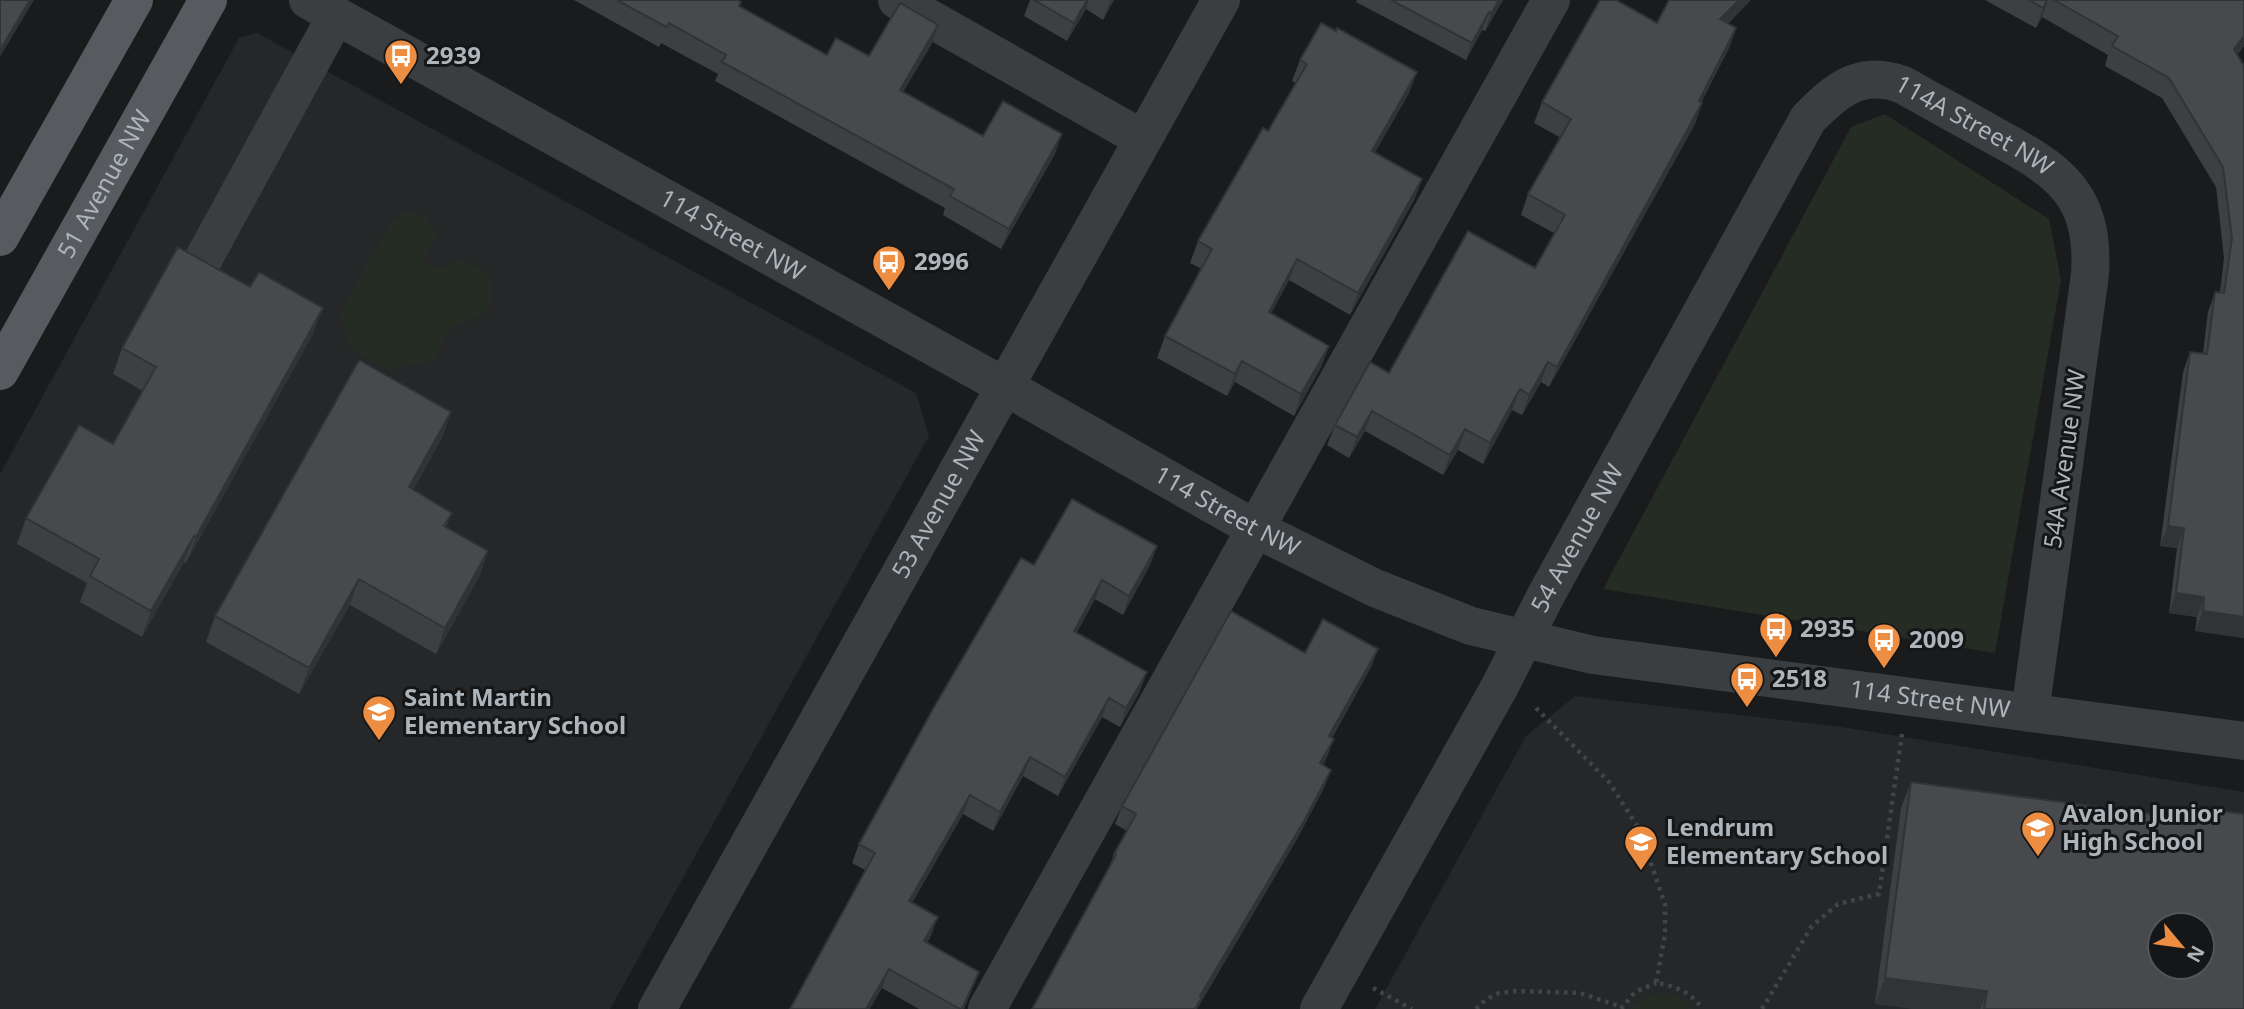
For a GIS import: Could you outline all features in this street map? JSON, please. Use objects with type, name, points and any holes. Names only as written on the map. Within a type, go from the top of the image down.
[{"type":"main road","points":[[0,237],[135,0]]},
{"type":"main road","name":"51 Avenue NW","points":[[0,371],[208,0]]},
{"type":"street","name":"53 Avenue NW","points":[[657,1009],[1221,0]]},
{"type":"street","points":[[987,1009],[1551,0]]},
{"type":"street","points":[[904,2],[1143,139]]},
{"type":"street","points":[[199,267],[322,8]]},
{"type":"street","name":"114 Street NW","points":[[322,8],[1004,386],[1254,528],[1375,588],[1471,626],[1593,655],[2244,741]]},
{"type":"street","name":"114A Street NW","points":[[1853,83],[1870,79],[1889,80],[1903,85],[2039,160],[2070,189],[2080,205]]},
{"type":"street","name":"54 Avenue NW","points":[[1319,1009],[1500,686],[1522,639],[1808,119],[1826,100],[1853,83]]},
{"type":"street","name":"54A Avenue NW","points":[[2030,713],[2090,274],[2092,249],[2080,205]]},
{"type":"path","points":[[1762,1009],[1812,926],[1838,904],[1879,894],[1907,697]]},
{"type":"path","points":[[1536,708],[1609,782],[1639,829],[1665,904],[1665,934],[1656,983]]},
{"type":"path","points":[[1476,1009],[1485,1000],[1499,993],[1517,991],[1580,993],[1622,1008],[1635,992],[1656,983],[1685,992],[1698,1002],[1702,1009]]},
{"type":"shaded area","name":"Saint Martin Elementary School","points":[[257,33],[916,393],[929,436],[610,1009],[0,1009],[0,474],[239,38]]},
{"type":"shaded area","points":[[1885,114],[2049,219],[2061,280],[1995,653],[1603,589],[1851,127]]},
{"type":"shaded area","points":[[407,210],[428,219],[436,232],[423,263],[437,270],[463,259],[487,275],[491,281],[492,295],[484,315],[453,326],[431,362],[386,370],[350,347],[339,315],[388,226]]},
{"type":"shaded area","points":[[1575,696],[1842,727],[2244,792],[2244,1009],[1375,1009],[1526,736]]},
{"type":"shaded area","points":[[1667,992],[1682,998],[1693,1009],[1629,1009],[1649,994]]},
{"type":"building","points":[[0,0],[30,0],[0,50]]},
{"type":"building","points":[[617,0],[738,0],[741,2],[739,6],[827,55],[836,38],[869,56],[900,3],[938,25],[900,90],[983,136],[1003,101],[1062,134],[1009,229],[950,196],[954,189],[722,62],[726,55],[669,23],[666,27]]},
{"type":"building","points":[[1034,0],[1087,0],[1074,23]]},
{"type":"building","points":[[1391,0],[1499,0],[1472,43]]},
{"type":"building","points":[[1600,0],[1616,0],[1657,23],[1669,0],[1739,0],[1720,19],[1736,28],[1699,101],[1702,103],[1557,367],[1548,362],[1529,395],[1520,389],[1490,443],[1465,429],[1450,455],[1372,411],[1357,437],[1335,425],[1370,362],[1389,373],[1468,231],[1535,268],[1565,215],[1528,194],[1571,119],[1542,102]]},
{"type":"building","points":[[2029,0],[2047,0],[2043,8]]},
{"type":"building","points":[[2054,0],[2244,0],[2244,36],[2234,49],[2244,66],[2244,617],[2203,611],[2204,597],[2176,593],[2184,528],[2168,526],[2190,352],[2207,354],[2215,292],[2224,293],[2232,238],[2223,167],[2169,78],[2112,46],[2118,36]]},
{"type":"building","points":[[1321,23],[1336,31],[1337,28],[1417,72],[1372,151],[1422,179],[1358,293],[1297,259],[1269,312],[1329,346],[1301,394],[1242,361],[1235,374],[1165,336],[1212,249],[1198,241],[1263,128],[1268,131],[1307,64],[1300,60]]},
{"type":"building","points":[[178,247],[250,287],[259,272],[323,308],[196,537],[194,536],[151,611],[90,576],[99,559],[26,518],[79,425],[113,444],[156,367],[122,348]]},
{"type":"building","points":[[359,360],[451,412],[409,487],[452,513],[444,526],[488,551],[445,628],[359,579],[309,668],[215,616]]},
{"type":"building","points":[[1072,499],[1157,546],[1129,596],[1102,580],[1074,631],[1147,672],[1126,708],[1109,698],[1065,777],[1030,757],[1000,812],[970,795],[909,901],[938,917],[924,941],[979,972],[962,1009],[889,969],[866,1009],[790,1009],[875,853],[859,844],[933,709],[1021,558],[1034,565]]},
{"type":"building","points":[[1231,611],[1305,653],[1323,619],[1378,649],[1329,736],[1334,739],[1320,763],[1331,770],[1195,1009],[1032,1009],[1136,814],[1122,806]]},
{"type":"building","name":"Avalon Junior High School","points":[[1911,782],[2189,819],[2191,807],[2244,814],[2244,1009],[1984,1009],[1987,991],[1885,978]]},
{"type":"place","name":"2939","points":[[401,86]]},
{"type":"place","name":"2996","points":[[889,292]]},
{"type":"place","name":"2935","points":[[1776,659]]},
{"type":"place","name":"2009","points":[[1884,670]]},
{"type":"place","name":"2518","points":[[1747,709]]},
{"type":"place","name":"Saint Martin Elementary School","points":[[379,742]]},
{"type":"place","name":"Avalon Junior High School","points":[[2038,858]]},
{"type":"place","name":"Lendrum Elementary School","points":[[1641,872]]}]
